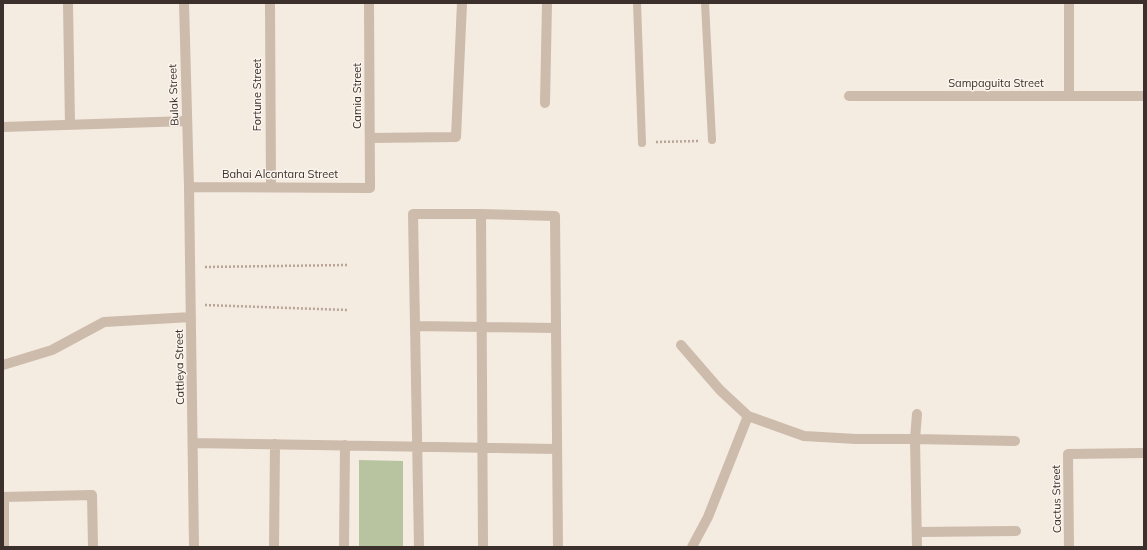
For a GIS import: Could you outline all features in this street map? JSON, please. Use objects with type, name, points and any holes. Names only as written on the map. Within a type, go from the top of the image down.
[{"type":"street","points":[[68,3],[70,125]]},
{"type":"street","name":"Bulak Street","points":[[184,3],[189,187]]},
{"type":"street","name":"Fortune Street","points":[[270,3],[271,187]]},
{"type":"street","name":"Camia Street","points":[[369,3],[370,188]]},
{"type":"street","points":[[370,138],[456,137],[462,3]]},
{"type":"street","points":[[545,103],[547,3]]},
{"type":"street","points":[[1069,3],[1069,96]]},
{"type":"street","name":"Sampaguita Street","points":[[849,96],[1144,96]]},
{"type":"street","points":[[3,127],[187,121]]},
{"type":"street","name":"Bahai Alcantara Street","points":[[189,187],[370,188]]},
{"type":"street","name":"Cattleya Street","points":[[189,187],[194,547]]},
{"type":"street","points":[[419,547],[413,214],[555,216],[558,547]]},
{"type":"street","points":[[481,214],[483,547]]},
{"type":"street","points":[[3,365],[52,350],[104,322],[191,317]]},
{"type":"street","points":[[415,326],[556,328]]},
{"type":"street","points":[[681,345],[720,390],[748,416],[804,436],[856,439],[915,438],[1015,442]]},
{"type":"street","points":[[917,414],[915,438],[917,547]]},
{"type":"street","points":[[692,547],[708,517],[748,416]]},
{"type":"street","points":[[193,443],[557,449]]},
{"type":"street","points":[[274,547],[275,444]]},
{"type":"street","points":[[344,547],[345,445]]},
{"type":"street","name":"Cactus Street","points":[[1069,547],[1068,454],[1144,453]]},
{"type":"street","points":[[4,547],[3,497],[92,495],[92,547]]},
{"type":"street","points":[[917,532],[1016,531]]},
{"type":"lane","points":[[637,3],[642,143]]},
{"type":"lane","points":[[705,3],[712,140]]},
{"type":"path","points":[[642,143],[712,140]]},
{"type":"path","points":[[190,267],[347,265]]},
{"type":"path","points":[[191,305],[347,310]]},
{"type":"green space","points":[[359,460],[403,461],[403,547],[359,547]]}]
